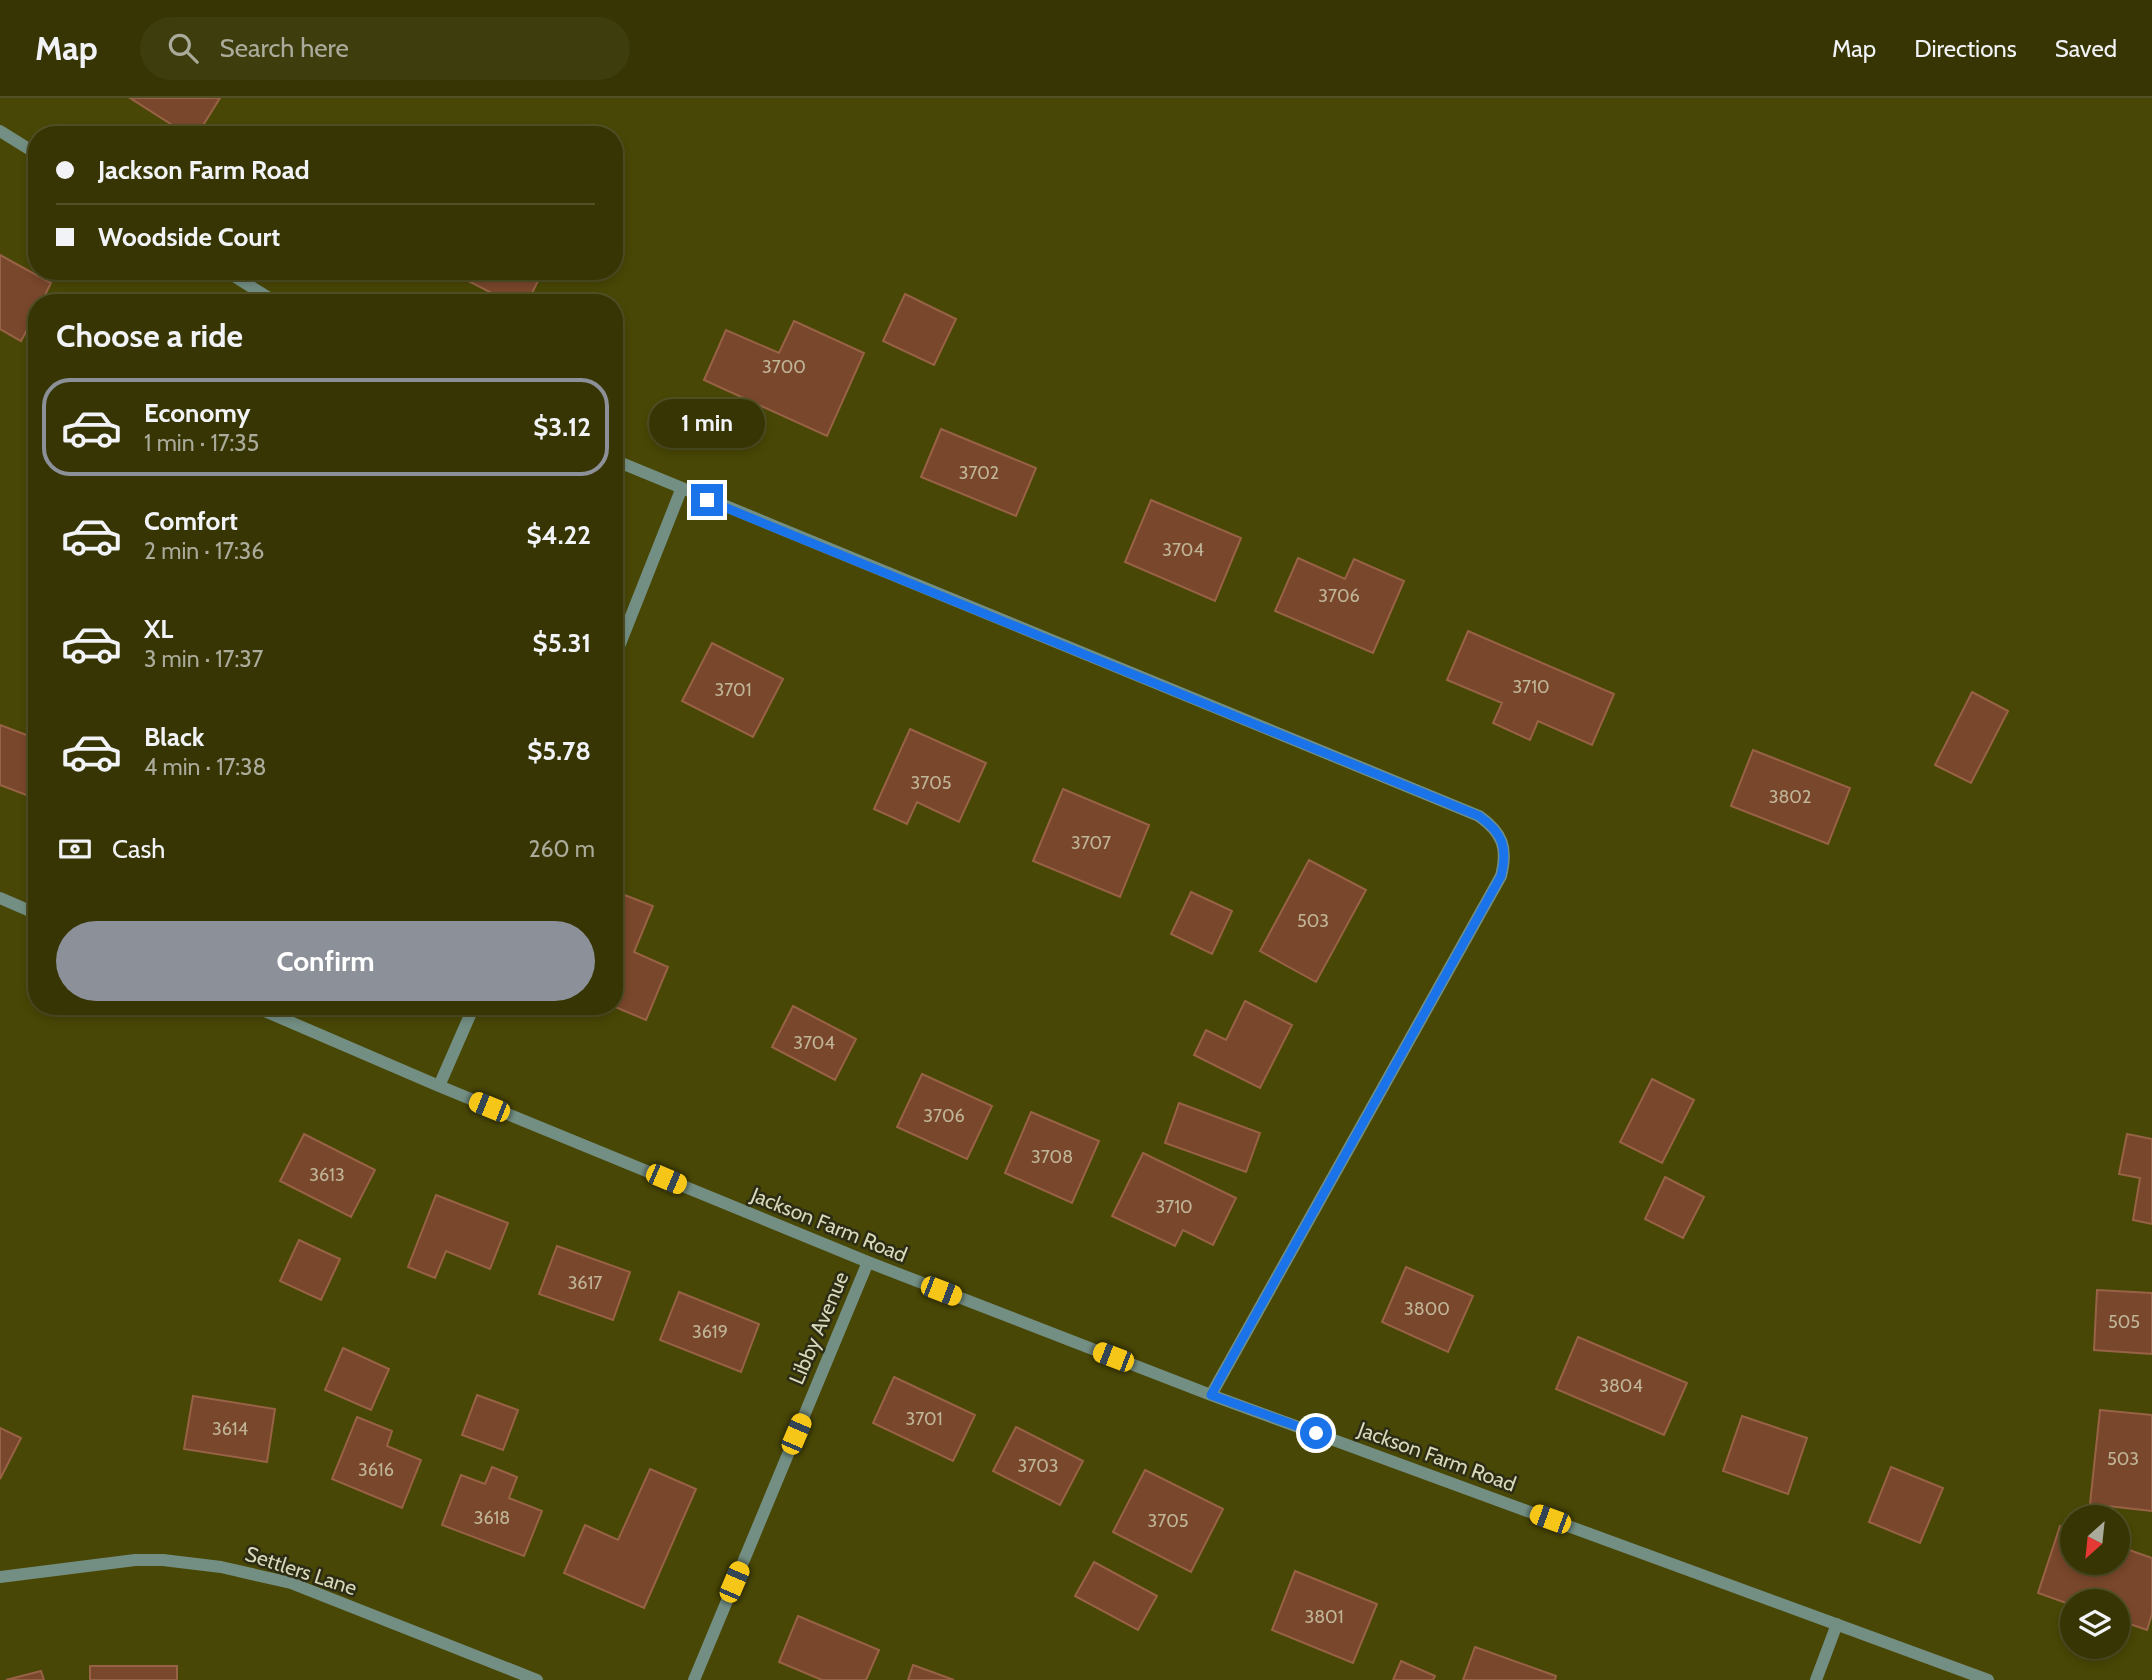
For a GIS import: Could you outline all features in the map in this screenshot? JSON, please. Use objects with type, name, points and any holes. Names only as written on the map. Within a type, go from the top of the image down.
[{"type":"street","points":[[0,131],[28,148]]},
{"type":"street","points":[[240,280],[263,294]]},
{"type":"street","points":[[623,464],[1479,816],[1493,826],[1502,839],[1505,860],[1501,876],[1211,1395]]},
{"type":"street","points":[[623,636],[681,490]]},
{"type":"street","points":[[0,898],[28,910]]},
{"type":"street","name":"Jackson Farm Road","points":[[274,1015],[439,1086],[868,1262],[1211,1395],[1988,1680]]},
{"type":"street","points":[[439,1086],[470,1015]]},
{"type":"street","name":"Libby Avenue","points":[[694,1680],[868,1262]]},
{"type":"street","name":"Settlers Lane","points":[[0,1577],[135,1560],[163,1560],[221,1567],[291,1583],[537,1680]]},
{"type":"street","points":[[1816,1680],[1837,1624]]},
{"type":"building","points":[[130,98],[220,98],[203,126],[174,126]]},
{"type":"building","points":[[0,255],[28,270],[28,280],[46,280],[51,283],[46,294],[28,294],[28,328],[21,341],[0,329]]},
{"type":"building","points":[[466,280],[538,280],[532,294],[494,294]]},
{"type":"building","points":[[905,294],[956,319],[934,365],[883,341]]},
{"type":"building","points":[[794,321],[864,353],[827,436],[704,380],[726,330],[779,353]]},
{"type":"building","points":[[941,429],[1036,468],[1016,516],[921,477]]},
{"type":"building","points":[[1151,500],[1241,538],[1215,601],[1125,562]]},
{"type":"building","points":[[1298,558],[1345,579],[1354,559],[1404,581],[1373,653],[1275,611]]},
{"type":"building","points":[[1468,631],[1614,694],[1592,745],[1538,721],[1530,740],[1493,723],[1502,703],[1447,680]]},
{"type":"building","points":[[712,643],[783,679],[753,737],[682,701]]},
{"type":"building","points":[[1972,692],[2008,711],[1971,783],[1935,765]]},
{"type":"building","points":[[0,725],[28,736],[28,796],[0,785]]},
{"type":"building","points":[[910,729],[986,763],[959,822],[917,802],[907,824],[874,809]]},
{"type":"building","points":[[1753,750],[1850,788],[1828,844],[1731,806]]},
{"type":"building","points":[[1063,789],[1149,825],[1120,897],[1033,861]]},
{"type":"building","points":[[1309,860],[1366,890],[1316,982],[1260,951]]},
{"type":"building","points":[[1191,892],[1232,911],[1212,954],[1171,934]]},
{"type":"building","points":[[623,894],[653,906],[634,952],[668,967],[646,1020],[623,1010]]},
{"type":"building","points":[[1245,1001],[1292,1025],[1260,1088],[1194,1055],[1206,1030],[1226,1040]]},
{"type":"building","points":[[793,1006],[856,1039],[835,1080],[772,1047]]},
{"type":"building","points":[[922,1074],[992,1106],[967,1159],[897,1127]]},
{"type":"building","points":[[1652,1079],[1694,1100],[1662,1163],[1620,1142]]},
{"type":"building","points":[[1179,1103],[1260,1133],[1246,1172],[1165,1143]]},
{"type":"building","points":[[1031,1112],[1099,1141],[1072,1203],[1005,1173]]},
{"type":"building","points":[[304,1134],[375,1170],[351,1217],[280,1181]]},
{"type":"building","points":[[2127,1134],[2152,1139],[2152,1224],[2133,1220],[2140,1178],[2119,1174]]},
{"type":"building","points":[[1143,1153],[1236,1198],[1213,1245],[1183,1230],[1175,1246],[1112,1216]]},
{"type":"building","points":[[1665,1177],[1704,1197],[1683,1238],[1645,1219]]},
{"type":"building","points":[[436,1195],[508,1223],[490,1269],[446,1251],[435,1278],[408,1267]]},
{"type":"building","points":[[299,1240],[340,1259],[321,1300],[280,1281]]},
{"type":"building","points":[[557,1246],[630,1272],[613,1320],[539,1294]]},
{"type":"building","points":[[1406,1267],[1473,1296],[1448,1352],[1382,1322]]},
{"type":"building","points":[[2097,1290],[2152,1293],[2152,1354],[2094,1350]]},
{"type":"building","points":[[679,1292],[759,1324],[741,1372],[660,1340]]},
{"type":"building","points":[[1578,1337],[1687,1383],[1664,1435],[1556,1389]]},
{"type":"building","points":[[343,1348],[389,1369],[371,1410],[325,1390]]},
{"type":"building","points":[[894,1377],[975,1415],[953,1461],[873,1423]]},
{"type":"building","points":[[477,1395],[518,1410],[503,1450],[462,1435]]},
{"type":"building","points":[[193,1396],[275,1409],[267,1462],[184,1449]]},
{"type":"building","points":[[2100,1410],[2152,1415],[2152,1511],[2130,1509],[2130,1505],[2090,1504]]},
{"type":"building","points":[[1742,1416],[1807,1438],[1788,1494],[1723,1471]]},
{"type":"building","points":[[357,1417],[392,1431],[387,1446],[421,1460],[402,1508],[332,1479]]},
{"type":"building","points":[[1016,1427],[1083,1461],[1060,1505],[993,1471]]},
{"type":"building","points":[[0,1428],[21,1438],[0,1479]]},
{"type":"building","points":[[492,1467],[517,1477],[509,1498],[542,1511],[524,1556],[442,1525],[461,1475],[485,1484]]},
{"type":"building","points":[[1891,1467],[1943,1488],[1920,1543],[1869,1522]]},
{"type":"building","points":[[650,1469],[696,1489],[644,1608],[564,1573],[585,1525],[618,1540]]},
{"type":"building","points":[[1145,1470],[1223,1509],[1191,1572],[1113,1532]]},
{"type":"building","points":[[2060,1526],[2060,1575],[2130,1575],[2130,1550],[2152,1558],[2152,1614],[2147,1630],[2130,1624],[2130,1589],[2060,1589],[2060,1601],[2038,1593]]},
{"type":"building","points":[[1094,1562],[1157,1596],[1138,1630],[1075,1596]]},
{"type":"building","points":[[1295,1571],[1377,1604],[1353,1663],[1272,1630]]},
{"type":"building","points":[[798,1616],[879,1650],[866,1680],[822,1680],[779,1662]]},
{"type":"building","points":[[1475,1647],[1556,1676],[1555,1680],[1463,1680]]},
{"type":"building","points":[[1401,1661],[1435,1676],[1433,1680],[1393,1680]]},
{"type":"building","points":[[913,1665],[954,1680],[908,1680]]},
{"type":"building","points":[[90,1666],[177,1666],[177,1680],[90,1680]]},
{"type":"building","points":[[41,1671],[44,1680],[6,1680]]},
{"type":"route","points":[[707,500],[1479,816],[1493,826],[1502,839],[1505,860],[1501,876],[1211,1395],[1316,1433]]}]
